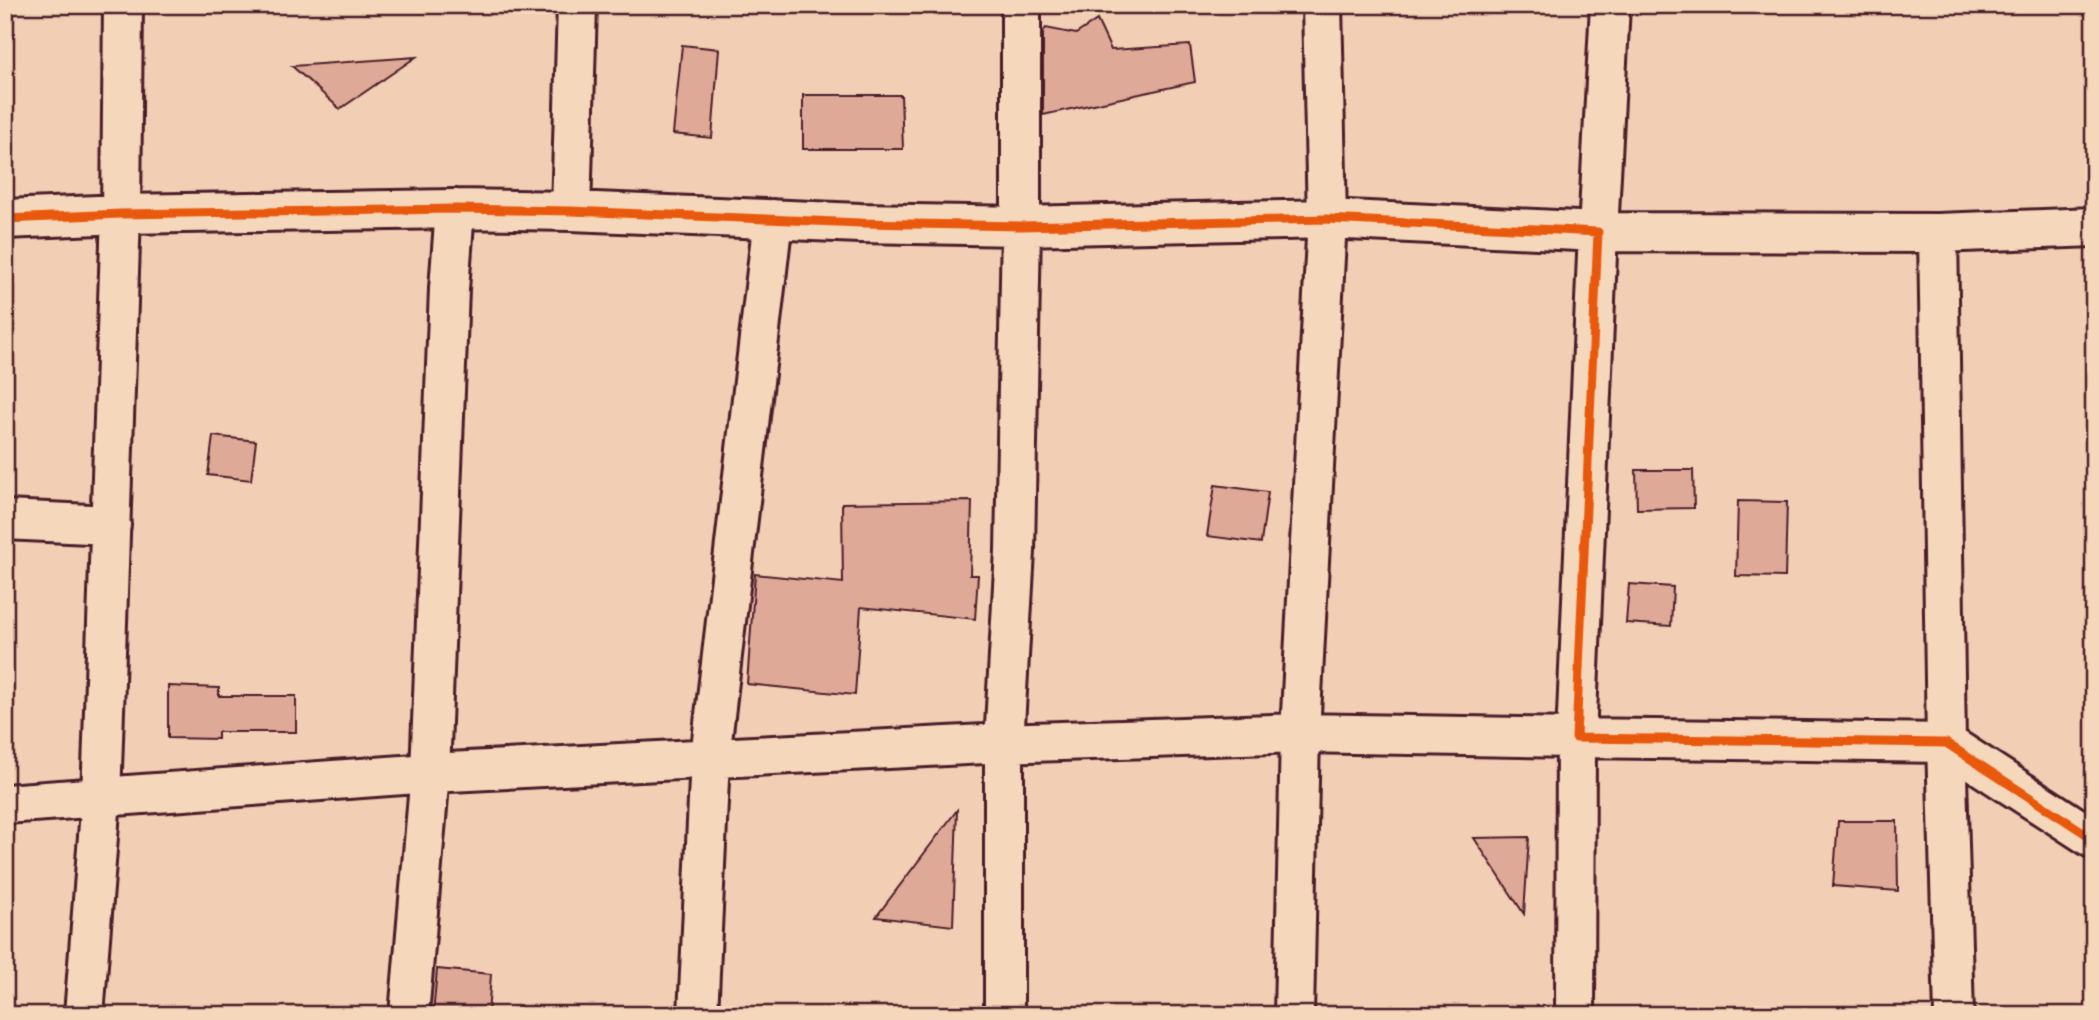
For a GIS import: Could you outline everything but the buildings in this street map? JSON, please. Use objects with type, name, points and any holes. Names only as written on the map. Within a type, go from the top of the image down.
[{"type":"street","points":[[84,1015],[101,798],[121,214],[124,5]]},
{"type":"street","points":[[571,211],[578,5]]},
{"type":"street","points":[[1004,1015],[1004,743],[1015,551],[1021,226],[1021,5]]},
{"type":"street","points":[[1294,1015],[1300,733],[1326,219],[1322,5]]},
{"type":"street","points":[[1575,1015],[1576,738],[1598,232],[1611,5]]},
{"type":"street","points":[[409,1015],[430,773],[448,316],[455,209]]},
{"type":"street","points":[[5,219],[121,214],[455,209],[1021,226],[1326,219],[1598,232],[1938,233],[2094,227]]},
{"type":"street","points":[[698,1015],[710,758],[773,219]]},
{"type":"street","points":[[1938,233],[1945,743],[1954,1015]]},
{"type":"street","points":[[5,520],[111,525]]},
{"type":"street","points":[[5,803],[430,773],[1004,743],[1300,733],[1945,743],[2094,839]]},
{"type":"cycle path","points":[[5,219],[121,214],[455,209],[1021,226],[1327,219],[1598,232],[1576,738],[1946,743],[2094,839]]}]
